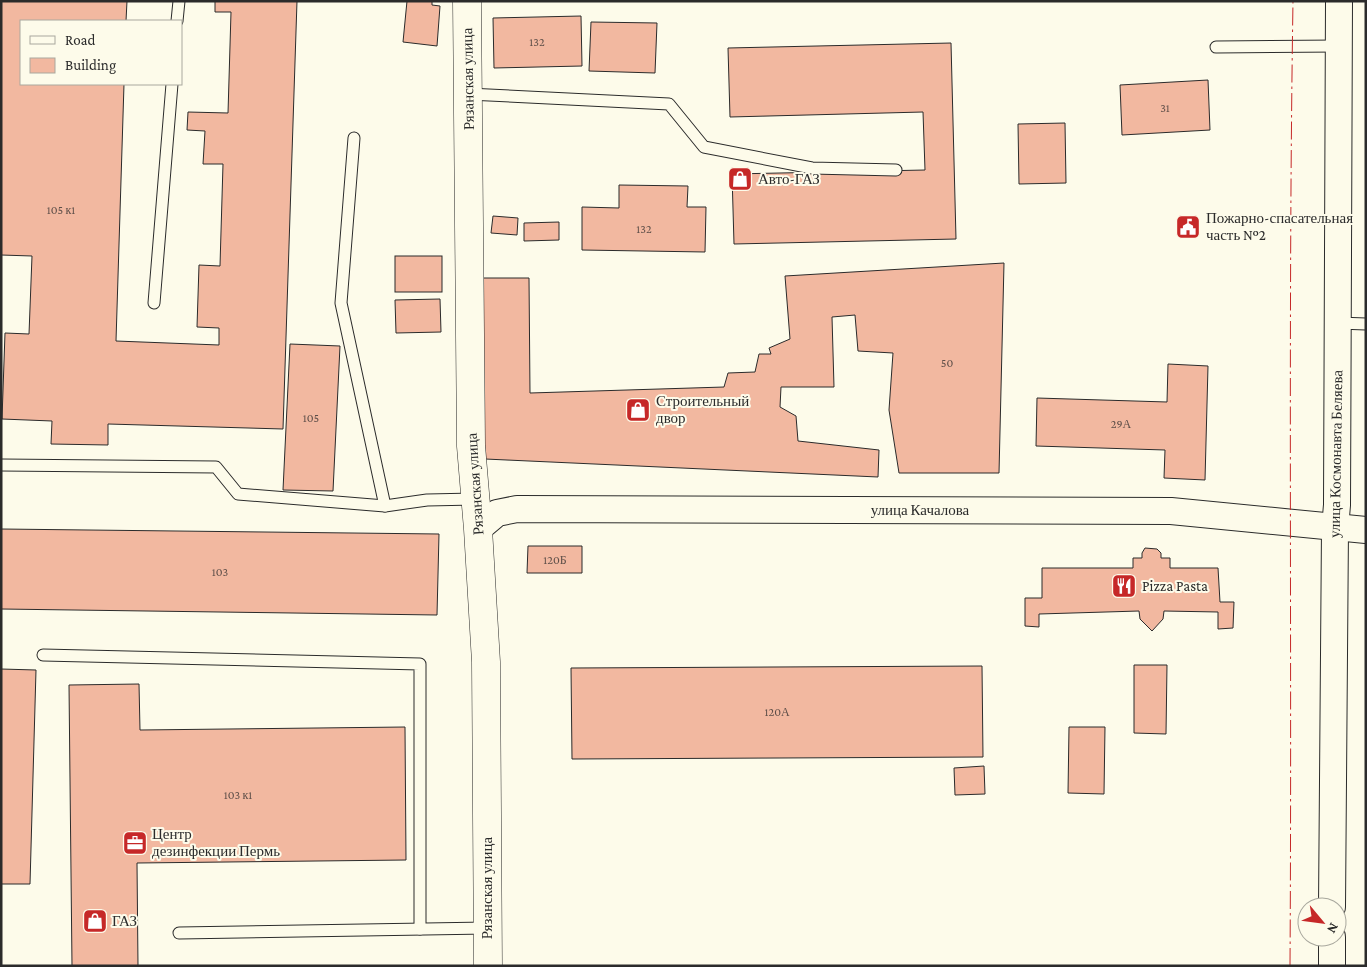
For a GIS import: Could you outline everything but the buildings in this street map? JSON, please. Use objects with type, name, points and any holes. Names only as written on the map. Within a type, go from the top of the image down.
[{"type":"main road","name":"Рязанская улица","points":[[467,1],[471,446],[486,662],[488,966]]},
{"type":"street","name":"улица Космонавта Беляева","points":[[1332,897],[1335,528],[1337,505],[1339,1]]},
{"type":"street","name":"улица Качалова","points":[[478,529],[497,513],[517,508],[1171,511],[1366,530]]},
{"type":"street","points":[[1332,947],[1332,966]]},
{"type":"lane","points":[[178,20],[179,1]]},
{"type":"lane","points":[[1216,48],[1339,46]]},
{"type":"lane","points":[[154,303],[172,85]]},
{"type":"lane","points":[[468,94],[669,104],[704,147],[812,168],[896,170]]},
{"type":"lane","points":[[354,138],[341,303],[385,506]]},
{"type":"lane","points":[[1337,323],[1366,324]]},
{"type":"lane","points":[[1,465],[216,467],[238,494],[385,506],[427,500],[475,499]]},
{"type":"lane","points":[[43,655],[420,664],[420,929]]},
{"type":"lane","points":[[179,933],[487,928]]},
{"type":"power","points":[[1290,966],[1293,1]]},
{"type":"place","name":"Авто-ГАЗ","points":[[740,179]]},
{"type":"place","name":"Пожарно-спасательная часть №2","points":[[1188,227]]},
{"type":"place","name":"Строительный двор","points":[[638,410]]},
{"type":"place","name":"Pizza Pasta","points":[[1124,586]]},
{"type":"place","name":"Центр дезинфекции Пермь","points":[[135,843]]},
{"type":"place","name":"ГАЗ","points":[[95,921]]}]
